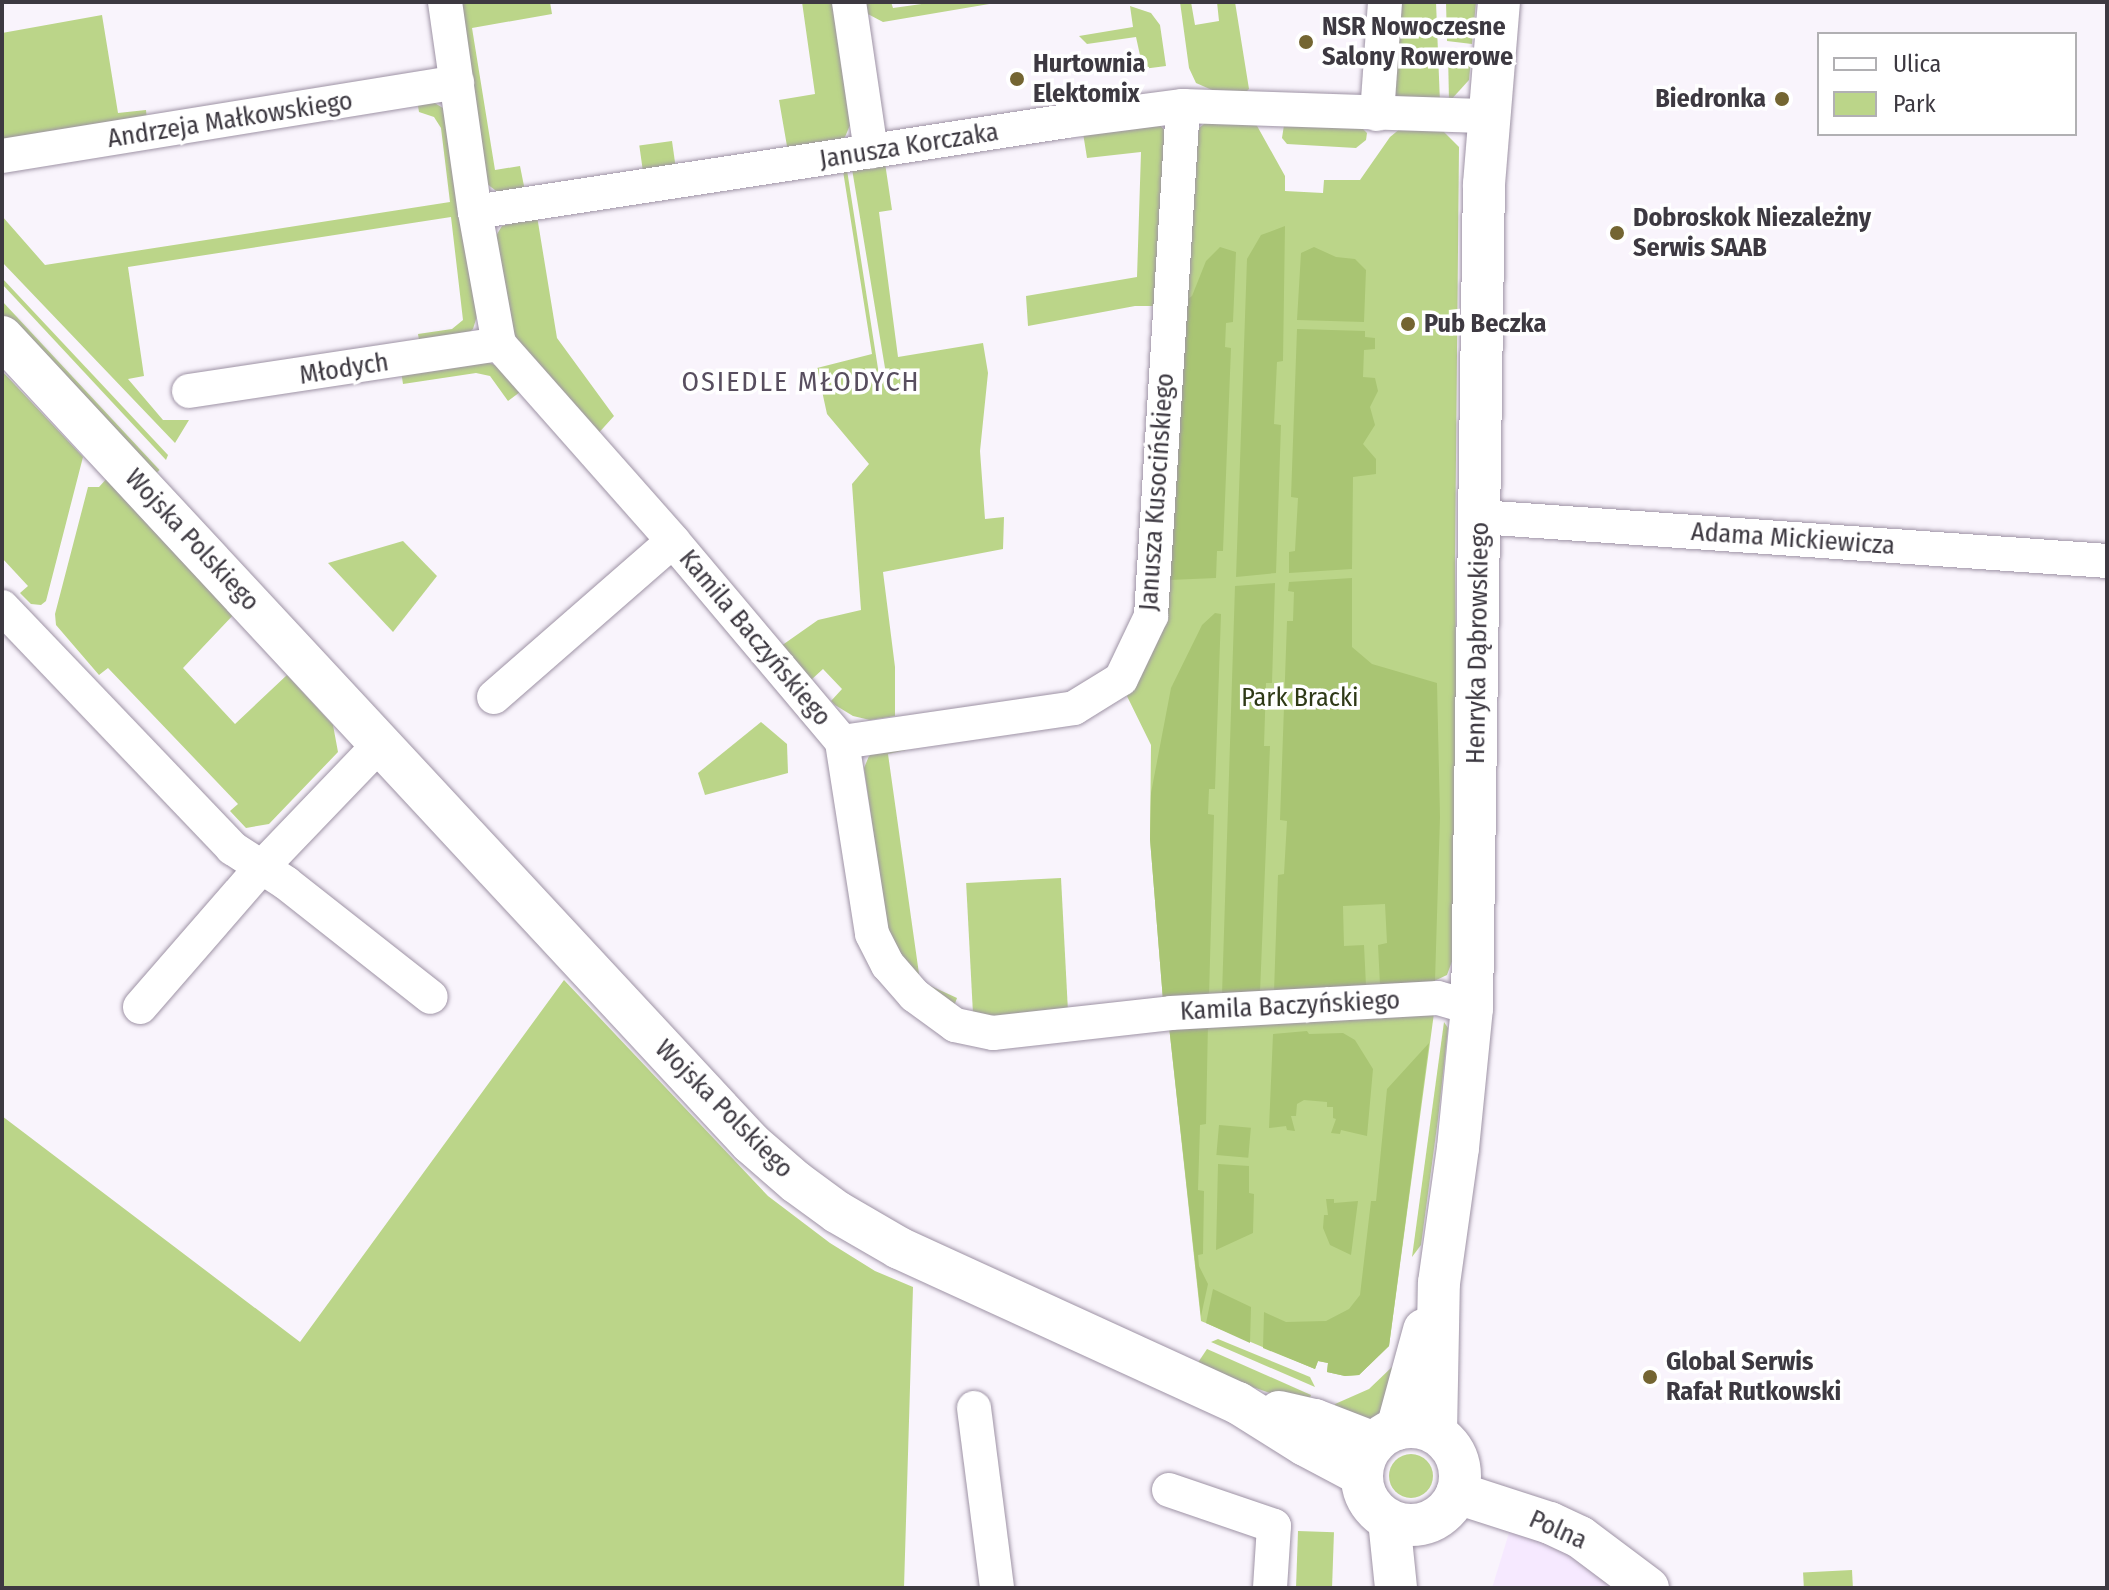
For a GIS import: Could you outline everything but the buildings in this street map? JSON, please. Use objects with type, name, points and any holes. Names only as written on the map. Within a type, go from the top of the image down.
[{"type":"street","points":[[445,2],[475,212],[499,344]]},
{"type":"street","points":[[849,2],[871,151]]},
{"type":"street","points":[[1377,114],[1385,2]]},
{"type":"street","name":"Henryka Dąbrowskiego","points":[[1392,1445],[1439,1283],[1458,1148],[1472,1008],[1484,184],[1499,2]]},
{"type":"street","name":"Andrzeja Małkowskiego","points":[[2,156],[457,82]]},
{"type":"street","name":"Janusza Korczaka","points":[[475,212],[1183,106],[1490,116]]},
{"type":"street","name":"Janusza Kusocińskiego","points":[[842,742],[1074,708],[1121,679],[1151,616],[1183,106]]},
{"type":"street","name":"Wojska Polskiego","points":[[2,337],[751,1143],[796,1182],[837,1212],[899,1248],[1238,1403],[1315,1420],[1392,1445]]},
{"type":"street","name":"Kamila Baczyńskiego","points":[[499,344],[673,541],[842,742],[872,934],[888,965],[914,995],[955,1025],[993,1033],[1171,1013],[1438,998],[1472,1008]]},
{"type":"street","name":"Młodych","points":[[189,391],[499,344]]},
{"type":"street","name":"Adama Mickiewicza","points":[[1480,517],[2107,561]]},
{"type":"street","points":[[494,697],[673,541]]},
{"type":"street","points":[[2,607],[232,848],[286,883],[431,997]]},
{"type":"street","points":[[140,1007],[261,868],[381,743]]},
{"type":"street","points":[[974,1408],[997,1588]]},
{"type":"street","points":[[1449,1444],[1458,1459],[1460,1476],[1457,1493],[1437,1517],[1406,1522],[1369,1501],[1392,1445],[1449,1444]]},
{"type":"street","points":[[1169,1490],[1274,1526],[1270,1588]]},
{"type":"street","name":"Polna","points":[[1457,1493],[1550,1523],[1580,1537],[1648,1588]]},
{"type":"street","points":[[1396,1588],[1406,1522]]},
{"type":"street","points":[[1406,1522],[1408,1588]]},
{"type":"shaded area","points":[[2107,114],[2107,483],[2105,483]]},
{"type":"shaded area","points":[[1550,1523],[1648,1588],[1492,1588],[1509,1533]]},
{"type":"green space","points":[[460,2],[550,2],[552,14],[472,28],[495,170],[520,166],[525,191],[499,193],[487,184]]},
{"type":"green space","points":[[802,2],[836,2],[853,118],[845,137],[836,144],[788,152],[779,100],[815,94]]},
{"type":"green space","points":[[860,2],[891,2],[893,8],[936,2],[1001,2],[883,22],[864,12]]},
{"type":"green space","points":[[1180,2],[1191,2],[1195,25],[1219,21],[1217,2],[1235,2],[1249,89],[1246,92],[1212,90],[1196,83],[1189,68]]},
{"type":"green space","points":[[1398,2],[1436,2],[1440,103],[1394,96]]},
{"type":"green space","points":[[1446,2],[1476,2],[1472,44],[1447,41]]},
{"type":"green space","points":[[1130,6],[1151,13],[1160,25],[1166,66],[1143,69],[1136,37],[1087,44],[1079,36],[1133,27]]},
{"type":"green space","points":[[102,15],[118,113],[146,110],[147,120],[2,142],[2,33]]},
{"type":"green space","points":[[1472,48],[1469,80],[1449,102],[1448,52]]},
{"type":"green space","points":[[428,99],[443,108],[477,316],[473,329],[464,337],[420,346],[418,334],[452,329],[463,320],[451,217],[128,267],[144,376],[128,379],[163,420],[189,420],[175,443],[2,262],[2,216],[45,265],[450,202],[441,128],[434,117],[419,112],[417,100]]},
{"type":"green space","name":"Park Bracki","points":[[1209,120],[1256,124],[1285,176],[1285,191],[1323,193],[1324,180],[1360,180],[1390,137],[1401,128],[1442,130],[1459,147],[1455,562],[1458,857],[1454,956],[1447,975],[1432,982],[1163,1000],[1150,839],[1151,745],[1124,690],[1138,676],[1199,128]]},
{"type":"green space","points":[[1159,124],[1167,133],[1159,306],[1135,306],[1028,326],[1026,296],[1137,277],[1141,152],[1087,158],[1083,133]]},
{"type":"green space","points":[[1284,125],[1360,126],[1367,133],[1366,140],[1356,148],[1287,144],[1282,138]]},
{"type":"green space","points":[[672,141],[676,170],[643,174],[639,146]]},
{"type":"green space","points":[[885,163],[892,210],[879,212],[898,357],[983,343],[988,373],[980,451],[985,519],[1004,517],[1003,549],[883,572],[895,667],[895,716],[870,720],[853,716],[835,705],[831,701],[842,689],[823,669],[811,680],[781,646],[818,620],[861,610],[852,484],[869,464],[827,414],[817,368],[872,354],[843,171],[847,170],[879,375],[886,374],[852,169]]},
{"type":"green space","points":[[537,216],[557,338],[614,416],[595,437],[515,342],[494,239],[502,226]]},
{"type":"green space","points":[[1285,226],[1283,361],[1277,362],[1274,424],[1281,425],[1276,573],[1236,577],[1247,259],[1261,235]]},
{"type":"green space","points":[[1220,247],[1236,252],[1233,322],[1226,323],[1225,347],[1231,348],[1223,551],[1217,551],[1216,578],[1169,580],[1181,304],[1192,296],[1206,261]]},
{"type":"green space","points":[[1314,247],[1336,257],[1355,259],[1366,270],[1364,322],[1297,320],[1301,253]]},
{"type":"green space","points":[[2,278],[168,455],[166,460],[2,284]]},
{"type":"green space","points":[[2,301],[160,470],[150,479],[2,320]]},
{"type":"green space","points":[[1297,329],[1365,331],[1365,337],[1375,338],[1375,349],[1364,350],[1363,377],[1375,378],[1378,391],[1370,407],[1375,425],[1363,444],[1376,459],[1376,474],[1353,477],[1352,569],[1289,573],[1289,552],[1295,551],[1298,498],[1291,497]]},
{"type":"green space","points":[[485,361],[497,366],[520,392],[508,401],[490,376],[476,373],[403,384],[401,371]]},
{"type":"green space","points":[[2,371],[83,457],[46,601],[41,605],[31,604],[20,593],[28,586],[2,558]]},
{"type":"green space","points":[[109,476],[237,611],[183,668],[235,724],[287,675],[333,725],[338,752],[269,824],[246,828],[230,811],[238,804],[108,668],[99,675],[56,625],[55,614],[88,487],[99,487]]},
{"type":"green space","points":[[403,541],[437,576],[393,632],[328,563]]},
{"type":"green space","points":[[1352,578],[1352,647],[1372,664],[1437,683],[1440,817],[1435,981],[1380,985],[1378,945],[1387,943],[1385,904],[1343,906],[1344,946],[1364,945],[1366,986],[1274,992],[1278,875],[1284,874],[1287,821],[1280,820],[1287,621],[1293,621],[1294,592],[1288,591],[1289,582]]},
{"type":"green space","points":[[1275,583],[1272,683],[1266,683],[1264,746],[1270,746],[1260,993],[1222,995],[1235,586]]},
{"type":"green space","points":[[1215,613],[1221,614],[1215,789],[1209,789],[1208,814],[1214,815],[1209,996],[1163,1000],[1150,839],[1151,793],[1171,688],[1202,625]]},
{"type":"green space","points":[[761,722],[787,744],[788,773],[705,795],[698,773]]},
{"type":"green space","points":[[904,738],[906,750],[888,754],[920,981],[957,998],[953,1009],[916,983],[889,939],[864,768],[869,756],[880,747]]},
{"type":"green space","points":[[1061,878],[1068,1013],[973,1018],[966,883]]},
{"type":"green space","points":[[564,980],[768,1196],[830,1243],[875,1271],[913,1287],[904,1588],[2,1588],[2,1116],[300,1342]]},
{"type":"green space","points":[[1434,1013],[1389,1346],[1359,1375],[1345,1376],[1327,1372],[1328,1363],[1318,1361],[1315,1369],[1201,1321],[1169,1026]]},
{"type":"green space","points":[[1208,1022],[1206,1124],[1200,1125],[1198,1190],[1204,1191],[1203,1254],[1198,1255],[1199,1266],[1208,1284],[1201,1316],[1169,1026]]},
{"type":"green space","points":[[1444,1022],[1448,1028],[1421,1245],[1412,1257]]},
{"type":"green space","points":[[1307,1031],[1309,1034],[1343,1033],[1355,1040],[1373,1069],[1367,1136],[1341,1130],[1340,1134],[1331,1133],[1336,1119],[1333,1118],[1333,1107],[1327,1107],[1327,1102],[1304,1100],[1297,1104],[1296,1116],[1291,1116],[1295,1131],[1287,1130],[1286,1126],[1269,1128],[1273,1034]]},
{"type":"green space","points":[[1429,1043],[1389,1346],[1359,1375],[1345,1376],[1327,1372],[1328,1363],[1318,1361],[1315,1369],[1263,1348],[1264,1312],[1286,1322],[1326,1321],[1349,1309],[1360,1295],[1371,1201],[1376,1201],[1387,1089]]},
{"type":"green space","points":[[1219,1125],[1251,1128],[1248,1158],[1216,1155]]},
{"type":"green space","points":[[1218,1164],[1249,1166],[1249,1193],[1254,1194],[1253,1233],[1216,1250]]},
{"type":"green space","points":[[1326,1199],[1334,1199],[1334,1203],[1358,1201],[1351,1255],[1330,1245],[1323,1228],[1324,1215],[1328,1215]]},
{"type":"green space","points":[[1213,1289],[1251,1307],[1250,1343],[1206,1323]]},
{"type":"green space","points":[[1218,1339],[1310,1377],[1315,1387],[1211,1342]]},
{"type":"green space","points":[[1207,1349],[1311,1395],[1307,1406],[1195,1367]]},
{"type":"green space","points":[[1392,1367],[1404,1369],[1385,1414],[1361,1422],[1331,1415],[1335,1404],[1369,1389]]},
{"type":"green space","points":[[1411,1454],[1427,1460],[1433,1476],[1427,1492],[1411,1498],[1395,1492],[1389,1476],[1395,1460]]},
{"type":"green space","points":[[1298,1531],[1334,1532],[1332,1588],[1296,1588]]},
{"type":"green space","points":[[1852,1570],[1853,1588],[1804,1588],[1803,1573]]},
{"type":"place","name":"NSR Nowoczesne Salony Rowerowe","points":[[1306,42]]},
{"type":"place","name":"Hurtownia Elektomix","points":[[1017,79]]},
{"type":"place","name":"Biedronka","points":[[1782,99]]},
{"type":"place","name":"Dobroskok Niezależny Serwis SAAB","points":[[1617,233]]},
{"type":"place","name":"Pub Beczka","points":[[1408,324]]},
{"type":"place","name":"Global Serwis Rafał Rutkowski","points":[[1650,1377]]},
{"type":"district","name":"OSIEDLE MŁODYCH","points":[[801,382]]}]
